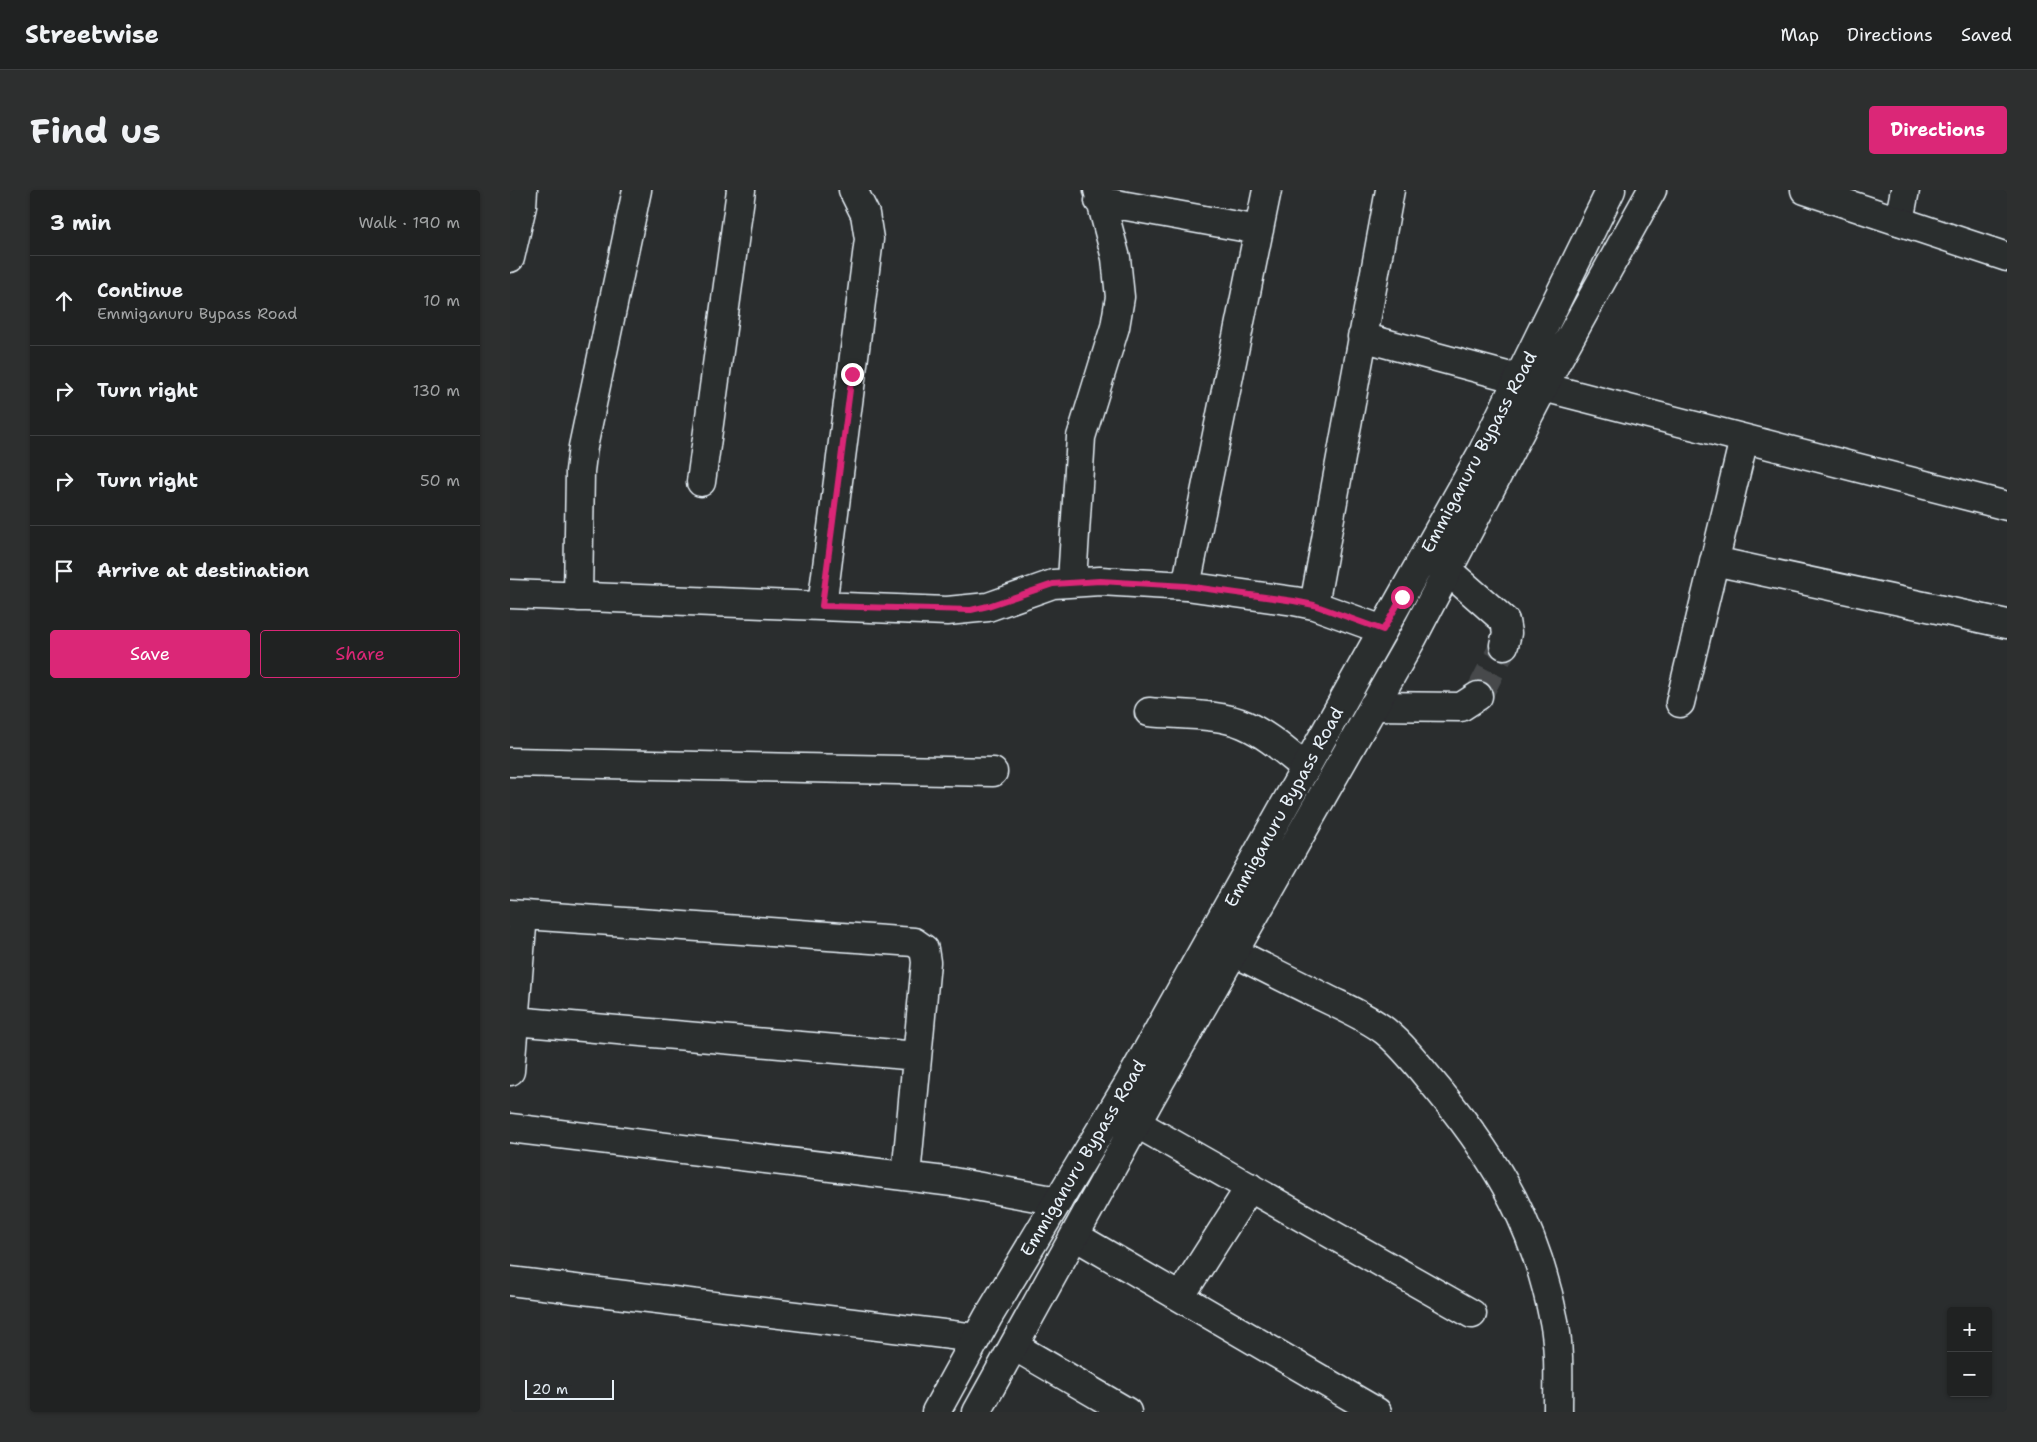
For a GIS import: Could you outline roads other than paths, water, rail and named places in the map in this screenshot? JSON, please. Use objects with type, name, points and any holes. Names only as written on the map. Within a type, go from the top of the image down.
[{"type":"street","points":[[510,258],[522,206],[523,190]]},
{"type":"street","points":[[578,597],[579,488],[583,447],[635,202],[618,190]]},
{"type":"street","points":[[701,482],[741,190]]},
{"type":"street","points":[[822,606],[869,239],[865,214],[854,190]]},
{"type":"street","points":[[1186,586],[1267,190]]},
{"type":"street","points":[[1314,605],[1390,190]]},
{"type":"street","name":"Emmiganuru Bypass Road","points":[[936,1412],[976,1338],[1058,1201],[1140,1090],[1197,962],[1483,451],[1530,383],[1610,190]]},
{"type":"street","points":[[977,1412],[1136,1123],[1140,1090],[1228,962],[1373,706],[1447,570],[1530,383],[1652,190]]},
{"type":"street","points":[[1805,190],[2007,257]]},
{"type":"street","points":[[1899,221],[1905,190]]},
{"type":"street","points":[[1062,583],[1081,437],[1115,327],[1120,297],[1116,258],[1098,196],[1259,230]]},
{"type":"street","points":[[1362,337],[1530,383],[2007,506]]},
{"type":"street","points":[[1680,703],[1744,438]]},
{"type":"street","points":[[1714,561],[2007,624]]},
{"type":"street","points":[[1447,570],[1505,621],[1507,633],[1504,645]]},
{"type":"street","points":[[510,594],[971,610],[1062,583],[1186,586],[1314,605],[1383,630]]},
{"type":"street","points":[[1373,706],[1461,707],[1478,696]]},
{"type":"street","points":[[1149,712],[1225,719],[1245,724],[1265,736],[1306,768]]},
{"type":"street","points":[[510,762],[993,772]]},
{"type":"street","points":[[510,1071],[514,1021],[517,915],[914,942],[924,948],[926,962],[906,1176]]},
{"type":"street","points":[[1228,962],[1364,1017],[1402,1046],[1476,1135],[1501,1173],[1526,1224],[1543,1275],[1555,1322],[1558,1363],[1558,1412]]},
{"type":"street","points":[[514,1021],[917,1056]]},
{"type":"street","points":[[1136,1123],[1472,1314]]},
{"type":"street","points":[[510,1128],[953,1182],[1058,1201]]},
{"type":"street","points":[[1180,1297],[1250,1187]]},
{"type":"street","points":[[1075,1236],[1377,1412]]},
{"type":"street","points":[[510,1281],[976,1338]]},
{"type":"street","points":[[1014,1346],[1126,1412]]},
{"type":"tunnel","points":[[1478,696],[1504,645]]}]
